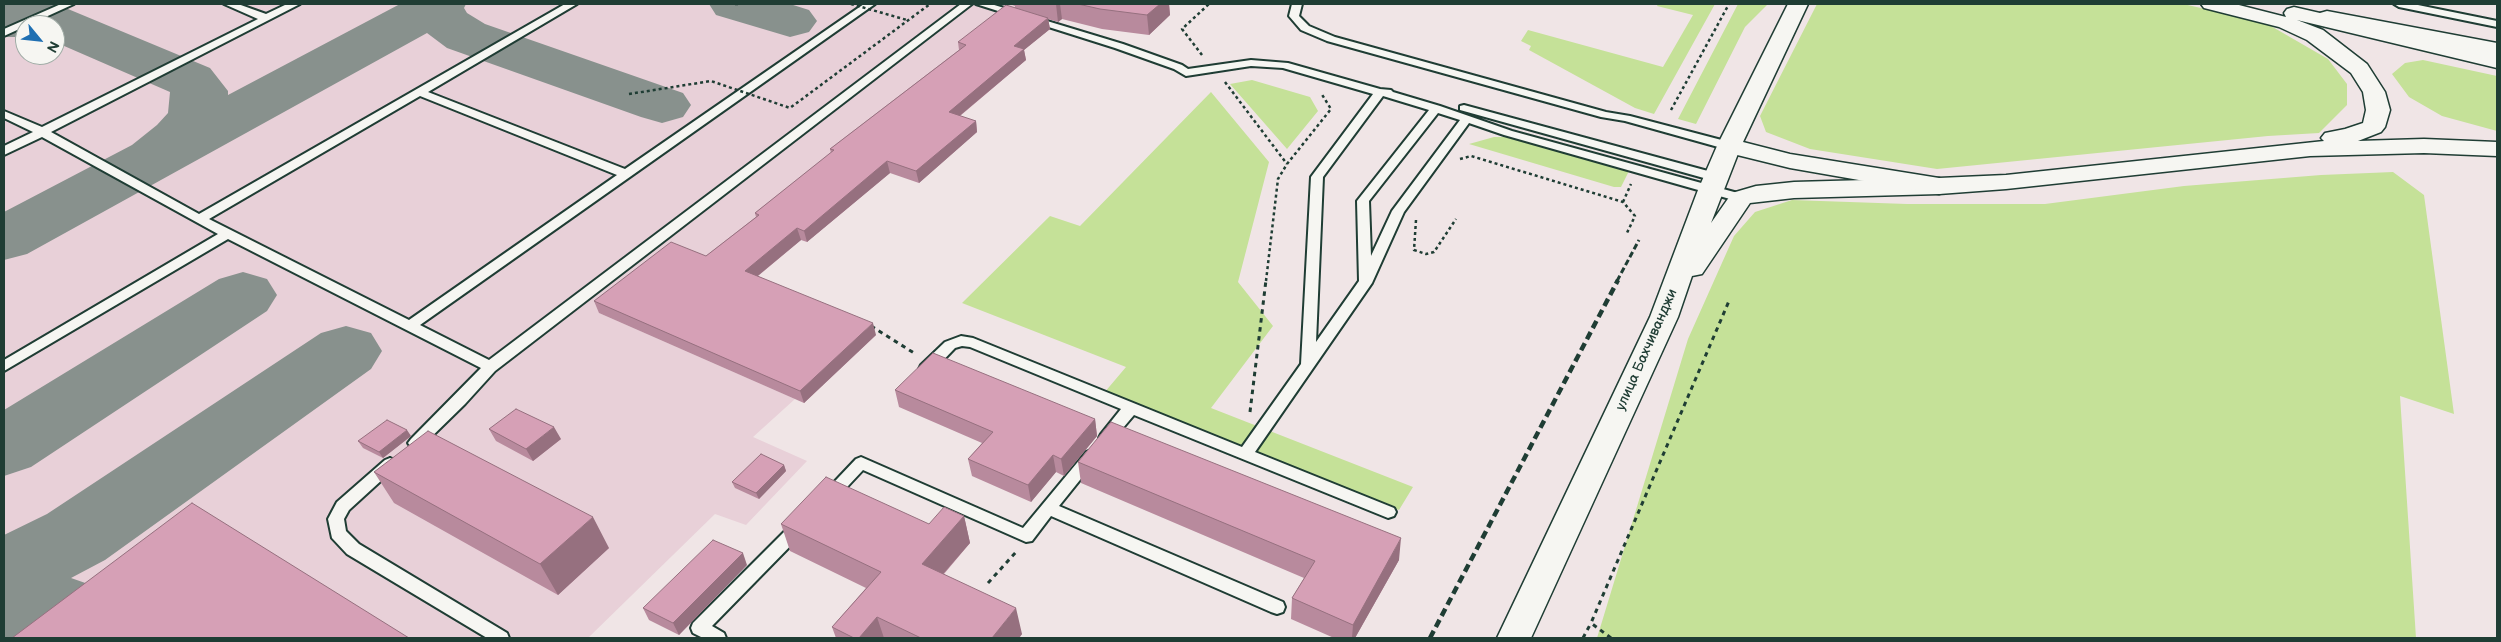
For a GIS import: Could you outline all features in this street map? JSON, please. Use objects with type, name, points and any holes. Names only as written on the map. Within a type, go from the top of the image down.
[{"type":"main road","name":"улица Бахчиванджи","points":[[1514,638],[1664,317],[1712,184],[1798,4]]},
{"type":"main road","points":[[2184,163],[2227,151],[2349,136],[2373,127],[2378,110],[2374,92],[2359,69],[2315,35],[2286,23],[2211,4]]},
{"type":"main road","points":[[2249,4],[2385,37],[2497,61]]},
{"type":"main road","points":[[2288,12],[2355,22],[2497,49]]},
{"type":"main road","points":[[1729,146],[1790,162],[1939,186]]},
{"type":"main road","points":[[1664,317],[1696,263],[1741,198],[1756,194],[1794,190],[2006,182],[2310,149],[2424,146],[2497,149]]},
{"type":"lane","points":[[4,33],[69,4]]},
{"type":"lane","points":[[229,4],[266,18]]},
{"type":"lane","points":[[4,151],[295,4]]},
{"type":"lane","points":[[199,219],[572,4]]},
{"type":"lane","points":[[408,327],[870,4]]},
{"type":"lane","points":[[501,638],[353,549],[338,534],[336,518],[343,506],[359,490],[419,440],[490,367],[967,4]]},
{"type":"lane","points":[[981,4],[1119,46],[1182,70],[1251,63],[1284,65],[1436,108],[1508,133],[1712,184]]},
{"type":"lane","points":[[1297,4],[1294,16],[1305,28],[1331,39],[1595,112],[1654,125],[1729,146]]},
{"type":"lane","points":[[2399,4],[2497,24]]},
{"type":"lane","points":[[1182,70],[1258,53],[1409,94],[1712,184],[1741,198]]},
{"type":"lane","points":[[419,92],[626,174]]},
{"type":"lane","points":[[1380,92],[1409,94]]},
{"type":"lane","points":[[1308,364],[1317,177],[1380,92]]},
{"type":"lane","points":[[1365,283],[1363,201],[1436,108]]},
{"type":"lane","points":[[4,114],[42,132],[227,234],[490,367]]},
{"type":"lane","points":[[1245,454],[1365,283],[1398,211],[1467,118]]},
{"type":"lane","points":[[4,366],[227,234]]},
{"type":"lane","points":[[914,381],[950,345],[957,342],[967,342],[1388,512]]},
{"type":"lane","points":[[718,638],[699,628],[861,463],[1026,536],[1131,408]]},
{"type":"lane","points":[[1048,508],[1277,607]]},
{"type":"path","points":[[851,4],[908,20]]},
{"type":"path","points":[[629,94],[711,81],[790,108],[930,4]]},
{"type":"path","points":[[1670,110],[1729,4]]},
{"type":"path","points":[[1245,454],[1278,179],[1287,164],[1331,109]]},
{"type":"path","points":[[1457,160],[1471,156],[1623,202],[1635,216],[1626,235]]},
{"type":"path","points":[[1623,202],[1632,181]]},
{"type":"path","points":[[1416,216],[1414,250],[1426,254],[1434,252],[1456,220]]},
{"type":"path","points":[[1583,638],[1729,301]]},
{"type":"path","points":[[862,323],[880,330],[932,363]]},
{"type":"path","points":[[1591,623],[1611,638]]},
{"type":"shaded area","points":[[4,4],[1010,4],[1054,17],[710,268],[599,313],[795,399],[753,437],[807,461],[746,525],[715,514],[588,638],[4,638]]},
{"type":"green space","points":[[1658,4],[1715,4],[1654,114],[1635,108],[1529,50],[1531,46],[1521,41],[1528,30],[1663,67],[1693,15],[1657,6]]},
{"type":"green space","points":[[1738,4],[1768,4],[1745,27],[1696,124],[1678,119]]},
{"type":"green space","points":[[1817,4],[2183,4],[2264,22],[2328,59],[2347,84],[2347,105],[2319,133],[2268,136],[1937,169],[1810,149],[1766,132],[1760,116]]},
{"type":"green space","points":[[2423,60],[2497,76],[2497,131],[2442,116],[2409,97],[2392,74],[2405,63]]},
{"type":"green space","points":[[1252,80],[1310,97],[1318,111],[1287,149],[1230,84]]},
{"type":"green space","points":[[1211,92],[1269,162],[1238,282],[1273,326],[1211,408],[1413,487],[1399,510],[1104,393],[1126,367],[962,303],[1050,216],[1080,226]]},
{"type":"green space","points":[[1494,137],[1510,137],[1629,171],[1621,187],[1614,187],[1469,144]]},
{"type":"green space","points":[[2393,172],[2424,195],[2454,414],[2400,396],[2416,638],[1597,638],[1688,339],[1734,236],[1755,212],[1792,200],[1907,204],[2045,204],[2184,186],[2321,175]]},
{"type":"building","points":[[1078,4],[1160,4],[1147,15]]},
{"type":"building","points":[[1006,5],[1048,18],[1014,46],[1024,49],[949,112],[976,121],[916,171],[887,161],[804,231],[797,228],[745,271],[873,323],[800,391],[594,301],[671,242],[706,256],[759,215],[755,213],[834,150],[830,149],[966,45],[958,42]]},
{"type":"building","points":[[933,353],[1095,419],[1061,459],[1053,455],[1028,485],[968,459],[993,432],[895,390]]},
{"type":"building","points":[[516,409],[554,427],[526,449],[489,429]]},
{"type":"building","points":[[387,420],[407,430],[379,452],[358,441]]},
{"type":"building","points":[[1111,422],[1401,538],[1353,625],[1292,598],[1315,561],[1078,462]]},
{"type":"building","points":[[428,431],[593,517],[540,564],[374,472]]},
{"type":"building","points":[[761,454],[784,465],[756,493],[732,482]]},
{"type":"building","points":[[826,477],[929,524],[944,507],[964,516],[922,564],[1016,608],[992,638],[921,638],[877,617],[859,638],[854,638],[832,627],[881,572],[781,524]]},
{"type":"building","points":[[192,503],[409,638],[12,638]]},
{"type":"building","points":[[713,540],[743,553],[673,623],[643,608]]},
{"type":"taxiway","points":[[435,7],[440,4]]},
{"type":"taxiway","points":[[735,4],[790,21]]},
{"type":"taxiway","points":[[4,239],[435,7]]},
{"type":"taxiway","points":[[435,7],[448,24],[466,36],[662,105]]},
{"type":"taxiway","points":[[4,21],[49,20],[190,80],[199,91],[197,113],[190,125],[178,138],[154,157]]},
{"type":"taxiway","points":[[4,447],[243,295]]},
{"type":"taxiway","points":[[4,569],[36,557],[76,537],[346,351]]},
{"type":"taxiway","points":[[4,603],[31,604],[59,609],[81,617]]},
{"type":"railway","points":[[1617,281],[1639,240]]},
{"type":"railway","points":[[1430,638],[1618,280]]}]
